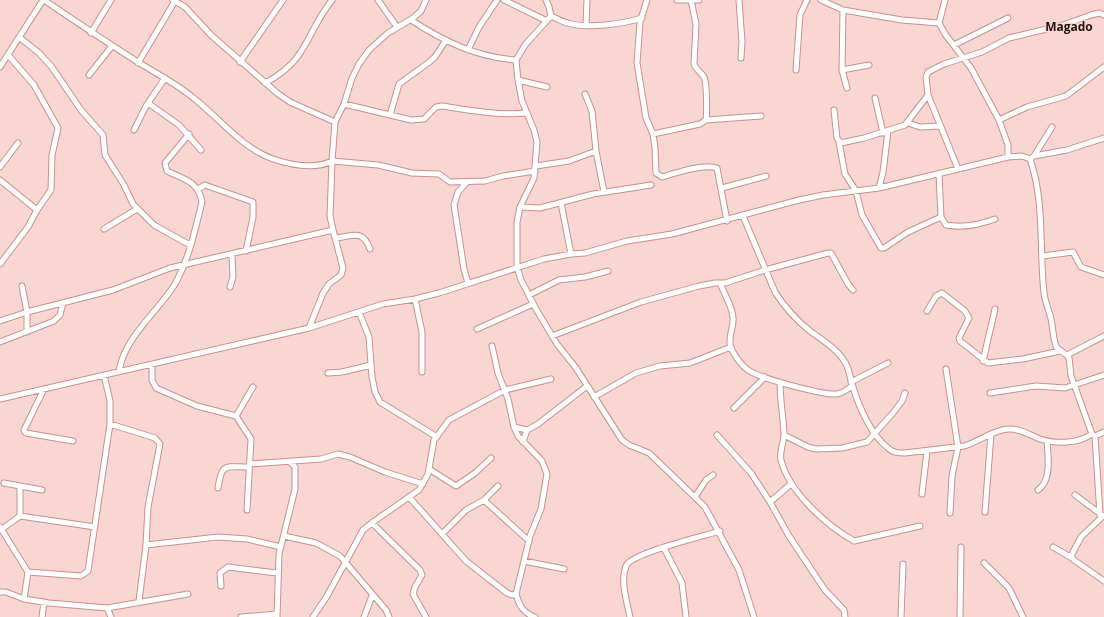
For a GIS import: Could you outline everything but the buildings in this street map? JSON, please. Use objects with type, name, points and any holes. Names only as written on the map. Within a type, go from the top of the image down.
[{"type":"street","points":[[0,67],[43,0],[91,33],[165,78],[196,99],[229,130],[256,151],[272,159],[305,166],[320,165],[332,160],[378,165],[412,173],[439,174],[450,182],[467,182],[485,181],[569,161],[596,151]]},
{"type":"street","points":[[91,33],[111,0]]},
{"type":"street","points":[[240,62],[283,0]]},
{"type":"street","points":[[265,83],[279,76],[300,55],[312,36],[320,16],[332,0]]},
{"type":"street","points":[[378,0],[397,28]]},
{"type":"street","points":[[309,328],[323,293],[329,284],[341,275],[342,262],[330,216],[335,122],[344,104],[352,78],[359,64],[369,50],[388,33],[410,20],[421,11],[426,0]]},
{"type":"street","points":[[468,50],[479,27],[495,1],[498,0]]},
{"type":"street","points":[[504,0],[546,21]]},
{"type":"street","points":[[546,0],[551,16]]},
{"type":"street","points":[[586,25],[587,0]]},
{"type":"street","points":[[647,0],[642,18],[637,63],[646,118],[653,134],[656,173],[659,176],[714,166],[719,171],[727,220]]},
{"type":"street","points":[[677,0],[699,0]]},
{"type":"street","points":[[691,0],[696,24],[694,64],[695,68],[703,75],[705,82],[706,120]]},
{"type":"street","points":[[739,0],[742,42],[741,58]]},
{"type":"street","points":[[796,70],[800,15],[807,0]]},
{"type":"street","points":[[821,0],[843,10],[902,20],[939,23]]},
{"type":"street","points":[[945,0],[939,23],[964,58],[999,120],[1008,145],[1008,157]]},
{"type":"street","points":[[138,62],[174,1],[185,8],[240,62],[290,102],[335,122]]},
{"type":"street","points":[[843,10],[842,70],[847,88]]},
{"type":"street","points":[[958,169],[950,146],[940,126],[928,95],[926,77],[928,72],[944,64],[982,52],[1009,38],[1063,25],[1090,15],[1099,13],[1104,15]]},
{"type":"street","points":[[551,16],[524,45],[516,60],[518,80],[526,112],[534,130],[537,142],[535,169],[530,188],[520,207],[517,222],[517,267],[533,304],[552,336],[622,440],[629,445],[649,453],[705,507],[720,531],[739,570],[754,617]]},
{"type":"street","points":[[551,16],[568,24],[586,25],[617,24],[642,18]]},
{"type":"street","points":[[954,45],[1008,18]]},
{"type":"street","points":[[410,20],[446,40],[468,50],[496,58],[516,60]]},
{"type":"street","points":[[19,37],[39,53],[51,66],[81,110],[103,135],[105,155],[124,185],[129,198],[137,209],[154,225],[190,245]]},
{"type":"street","points":[[390,115],[399,84],[432,60],[446,40]]},
{"type":"street","points":[[89,74],[112,46]]},
{"type":"street","points":[[0,264],[28,227],[37,210],[51,190],[52,155],[58,128],[34,85],[8,55]]},
{"type":"street","points":[[842,70],[869,65]]},
{"type":"street","points":[[999,120],[1027,107],[1066,96],[1104,67]]},
{"type":"street","points":[[134,130],[148,103],[165,78]]},
{"type":"street","points":[[518,80],[548,87]]},
{"type":"street","points":[[585,94],[592,111],[596,151],[604,192]]},
{"type":"street","points":[[839,142],[841,143],[885,132],[908,123],[928,95]]},
{"type":"street","points":[[875,98],[885,132],[883,172],[879,188]]},
{"type":"street","points":[[148,103],[179,125],[189,134],[201,150]]},
{"type":"street","points":[[344,104],[419,120],[424,119],[436,107],[442,106],[486,112],[514,114],[526,112]]},
{"type":"street","points":[[834,110],[846,174],[856,191],[862,215],[880,248],[884,248],[914,229],[941,217]]},
{"type":"street","points":[[653,134],[700,124],[706,120],[761,116]]},
{"type":"street","points":[[908,123],[920,127],[940,126]]},
{"type":"street","points":[[1052,127],[1032,157],[1040,208],[1044,293],[1057,348],[1067,355],[1074,386],[1093,435],[1102,516]]},
{"type":"street","points":[[119,371],[121,357],[154,309],[168,294],[185,265],[202,202],[198,188],[195,184],[168,170],[165,167],[165,163],[189,134]]},
{"type":"street","points":[[0,399],[309,328],[383,304],[415,300],[517,267],[571,254],[585,253],[609,245],[672,234],[798,200],[879,188],[1008,157],[1032,157],[1067,150],[1104,138]]},
{"type":"street","points":[[0,167],[18,143]]},
{"type":"street","points":[[939,174],[941,217],[946,225],[967,227],[980,225],[995,219]]},
{"type":"street","points":[[722,188],[766,176]]},
{"type":"street","points":[[0,180],[37,210]]},
{"type":"street","points":[[455,182],[458,192]]},
{"type":"street","points":[[467,182],[458,192],[454,204],[464,269],[468,283]]},
{"type":"street","points":[[198,188],[204,185],[253,202],[253,217],[246,252]]},
{"type":"street","points":[[520,207],[540,208],[604,192],[650,185]]},
{"type":"street","points":[[561,203],[571,254]]},
{"type":"street","points":[[104,229],[137,209]]},
{"type":"street","points":[[743,216],[774,292],[782,303],[808,330],[840,356],[846,364],[859,405],[876,433],[888,449],[895,452],[927,451],[958,447],[974,443],[1001,430],[1016,429],[1047,441],[1079,440],[1104,432]]},
{"type":"street","points":[[0,321],[27,312],[113,290],[170,268],[246,252],[333,230]]},
{"type":"street","points":[[336,238],[355,235],[362,236],[367,240],[370,249]]},
{"type":"street","points":[[1043,256],[1073,252],[1082,266],[1103,272]]},
{"type":"street","points":[[552,336],[641,302],[699,286],[715,283],[720,284],[744,278],[765,270],[831,253],[848,284],[853,290]]},
{"type":"street","points":[[230,287],[233,276],[232,255]]},
{"type":"street","points":[[529,295],[559,280],[598,275],[608,271]]},
{"type":"street","points":[[720,284],[733,318],[730,339],[731,347],[740,364],[748,370],[780,382],[836,394],[843,392],[852,384],[888,363]]},
{"type":"street","points":[[22,286],[27,312],[27,332]]},
{"type":"street","points":[[927,311],[936,296],[942,293],[965,311],[968,318],[960,341],[983,361],[992,364],[1060,351]]},
{"type":"street","points":[[415,300],[422,332],[422,372]]},
{"type":"street","points":[[0,342],[54,321],[60,315],[63,303]]},
{"type":"street","points":[[477,329],[533,304]]},
{"type":"street","points":[[983,361],[995,309]]},
{"type":"street","points":[[359,312],[369,337],[375,392],[380,402],[437,437]]},
{"type":"street","points":[[1067,355],[1104,336]]},
{"type":"street","points":[[492,346],[498,373],[505,390],[514,427],[523,442],[542,461],[548,474],[541,509],[528,541],[516,594],[519,605],[527,614],[534,617]]},
{"type":"street","points":[[594,397],[636,373],[660,366],[690,363],[731,347]]},
{"type":"street","points":[[152,364],[152,380],[156,388],[197,406],[236,416],[251,439],[247,510]]},
{"type":"street","points":[[328,373],[342,372],[371,365]]},
{"type":"street","points":[[946,368],[958,447],[952,476],[950,513]]},
{"type":"street","points":[[28,572],[81,576],[86,575],[88,571],[110,424],[110,401],[104,375]]},
{"type":"street","points":[[990,393],[1036,386],[1061,388],[1074,386],[1104,375]]},
{"type":"street","points":[[734,408],[765,377]]},
{"type":"street","points":[[313,617],[327,596],[364,530],[419,490],[429,469],[434,440],[449,420],[505,390],[551,379]]},
{"type":"street","points":[[780,382],[780,400],[784,435],[780,449],[781,459],[791,484],[818,514],[854,541],[920,526]]},
{"type":"street","points":[[514,427],[527,430],[538,424],[559,406],[587,386]]},
{"type":"street","points":[[236,416],[254,387]]},
{"type":"street","points":[[44,389],[24,430],[26,433],[73,441]]},
{"type":"street","points":[[784,435],[808,447],[827,449],[857,445],[871,439],[902,401],[905,393]]},
{"type":"street","points":[[110,424],[155,438],[160,444],[148,507],[146,545],[139,602]]},
{"type":"street","points":[[523,442],[527,430]]},
{"type":"street","points":[[986,512],[991,434]]},
{"type":"street","points":[[717,435],[751,473],[770,502],[788,536],[826,590],[844,610],[845,617]]},
{"type":"street","points":[[1038,490],[1043,485],[1047,475],[1047,441]]},
{"type":"street","points":[[922,494],[927,451]]},
{"type":"street","points":[[218,488],[220,472],[223,468],[322,459],[338,454],[350,457],[385,472],[423,484]]},
{"type":"street","points":[[429,469],[456,486],[475,473],[491,458]]},
{"type":"street","points":[[241,617],[277,615],[277,573],[281,547],[295,489],[295,467],[290,462]]},
{"type":"street","points":[[695,497],[706,480],[714,475]]},
{"type":"street","points":[[4,483],[42,490]]},
{"type":"street","points":[[770,502],[791,484]]},
{"type":"street","points":[[20,486],[20,516]]},
{"type":"street","points":[[442,534],[466,510],[484,500],[498,486]]},
{"type":"street","points":[[1076,494],[1102,516]]},
{"type":"street","points":[[409,497],[466,561],[492,583],[507,593],[512,595],[516,594]]},
{"type":"street","points":[[484,500],[528,541]]},
{"type":"street","points":[[24,598],[28,572],[1,528],[20,516],[95,527]]},
{"type":"street","points":[[1072,558],[1072,552],[1081,537],[1102,516]]},
{"type":"street","points":[[372,523],[420,570],[422,575],[413,594],[426,617]]},
{"type":"street","points":[[630,617],[625,591],[626,565],[637,556],[664,548],[681,540],[720,531]]},
{"type":"street","points":[[284,536],[316,543],[332,551],[346,562],[372,596],[386,610],[389,617]]},
{"type":"street","points":[[146,545],[218,537],[247,539],[281,547]]},
{"type":"street","points":[[1053,547],[1072,558],[1104,581]]},
{"type":"street","points":[[664,548],[682,583],[686,617]]},
{"type":"street","points":[[960,617],[961,548]]},
{"type":"street","points":[[524,561],[564,569]]},
{"type":"street","points":[[984,563],[1009,588],[1023,617]]},
{"type":"street","points":[[901,617],[902,564]]},
{"type":"street","points":[[220,586],[220,573],[228,567],[277,573]]},
{"type":"street","points":[[0,592],[6,592],[24,598],[44,602],[107,608],[188,594]]},
{"type":"street","points":[[364,617],[372,596]]},
{"type":"street","points":[[42,617],[44,602]]},
{"type":"street","points":[[107,608],[111,617]]},
{"type":"district","name":"Magado","points":[[1069,27]]}]
